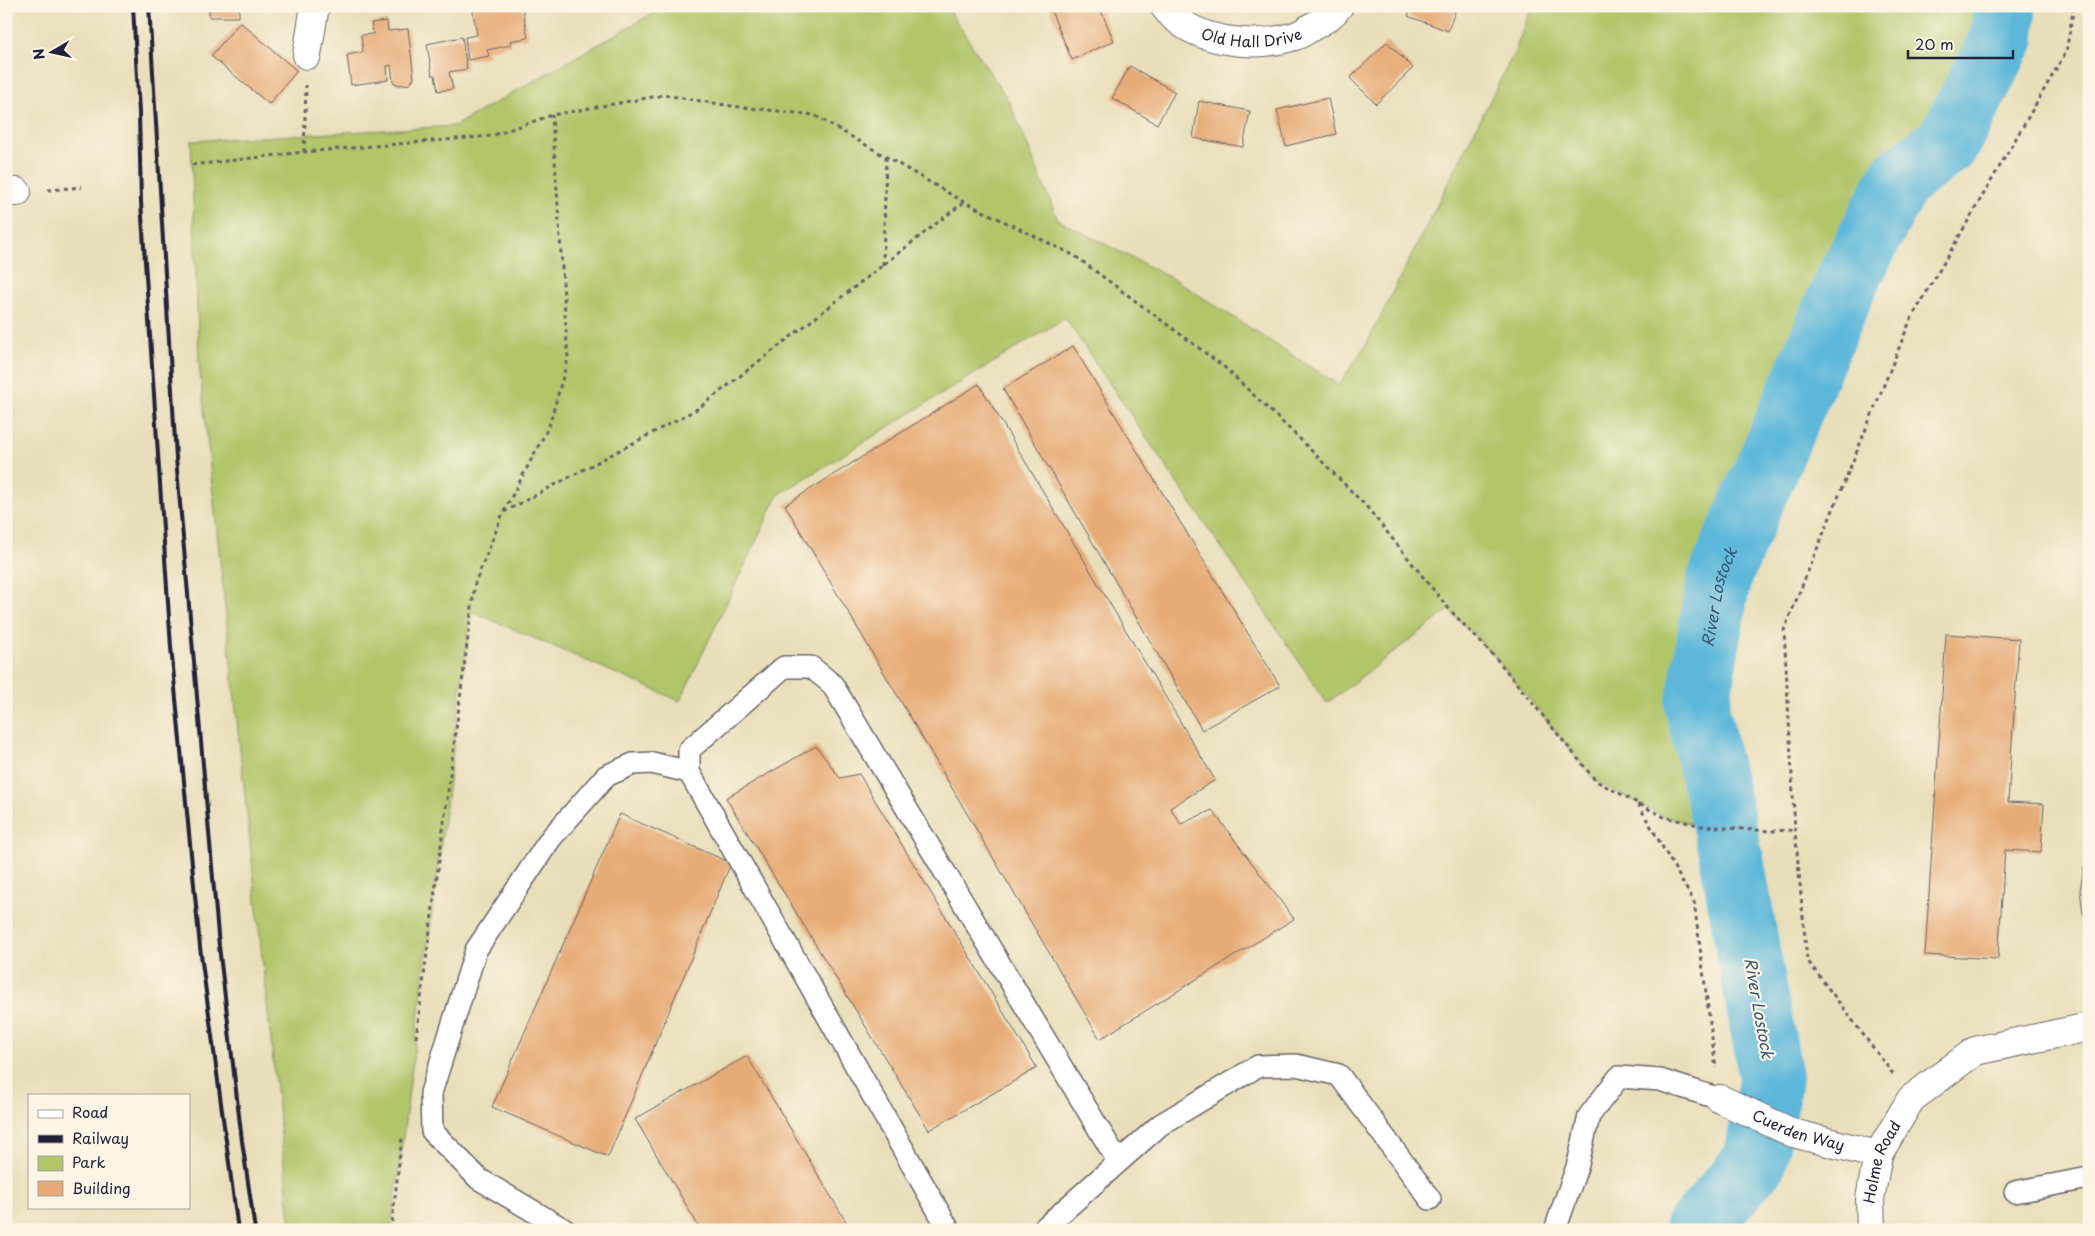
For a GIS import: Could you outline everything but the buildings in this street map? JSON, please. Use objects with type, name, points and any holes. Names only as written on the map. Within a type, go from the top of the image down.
[{"type":"street","points":[[307,55],[315,6]]},
{"type":"street","name":"Old Hall Drive","points":[[1164,6],[1170,15],[1209,38],[1259,43],[1296,36],[1334,14],[1339,6]]},
{"type":"street","points":[[1911,1099],[1975,1051],[2089,1027]]},
{"type":"street","name":"Cuerden Way","points":[[1720,1099],[1794,1133],[1878,1155]]},
{"type":"street","name":"Holme Road","points":[[1870,1230],[1870,1199],[1878,1155],[1911,1099]]},
{"type":"lane","points":[[949,1230],[689,772],[689,750],[784,667],[811,667],[832,684],[1118,1161]]},
{"type":"lane","points":[[565,1230],[479,1179],[432,1131],[431,1093],[476,950],[551,838],[606,776],[633,764],[652,763],[689,772]]},
{"type":"lane","points":[[1042,1230],[1160,1124],[1258,1066],[1296,1065],[1340,1075],[1430,1199]]},
{"type":"lane","points":[[1555,1230],[1578,1164],[1589,1116],[1619,1077],[1660,1080],[1720,1099]]},
{"type":"lane","points":[[2015,1192],[2089,1178]]},
{"type":"path","points":[[1911,1099],[1807,960],[1795,830],[1784,630],[1910,321],[2066,52],[2074,6]]},
{"type":"path","points":[[304,152],[307,55]]},
{"type":"path","points":[[192,165],[304,152],[491,136],[552,115],[664,95],[732,106],[814,115],[964,202],[1076,256],[1223,366],[1299,438],[1366,506],[1449,610],[1495,657],[1596,781],[1664,817],[1702,826],[1769,832],[1795,830]]},
{"type":"path","points":[[415,1043],[475,583],[503,513],[549,426],[568,359],[552,115]]},
{"type":"path","points":[[883,266],[886,156]]},
{"type":"path","points":[[503,513],[699,408],[964,202]]},
{"type":"path","points":[[1637,803],[1694,902],[1720,1099]]},
{"type":"path","points":[[390,1230],[403,1132]]},
{"type":"green space","points":[[666,6],[946,6],[1010,103],[1058,220],[1177,281],[1339,385],[1367,343],[1515,51],[1532,6],[2004,6],[2003,37],[1948,143],[1899,180],[1845,285],[1719,579],[1697,707],[1702,826],[1664,817],[1596,781],[1495,657],[1449,610],[1327,703],[1065,318],[778,495],[680,701],[471,611],[391,1230],[291,1230],[199,362],[191,141],[454,126]]},
{"type":"waterway","name":"River Lostock","points":[[1696,1230],[1755,1161],[1771,1078],[1732,860],[1697,707],[1719,579],[1845,285],[1899,180],[1948,143],[2003,37],[2004,6]]},
{"type":"railway","points":[[133,6],[139,113],[141,202],[171,647],[200,947],[238,1230]]},
{"type":"railway","points":[[149,6],[176,458],[219,946],[242,1141],[255,1230]]}]
